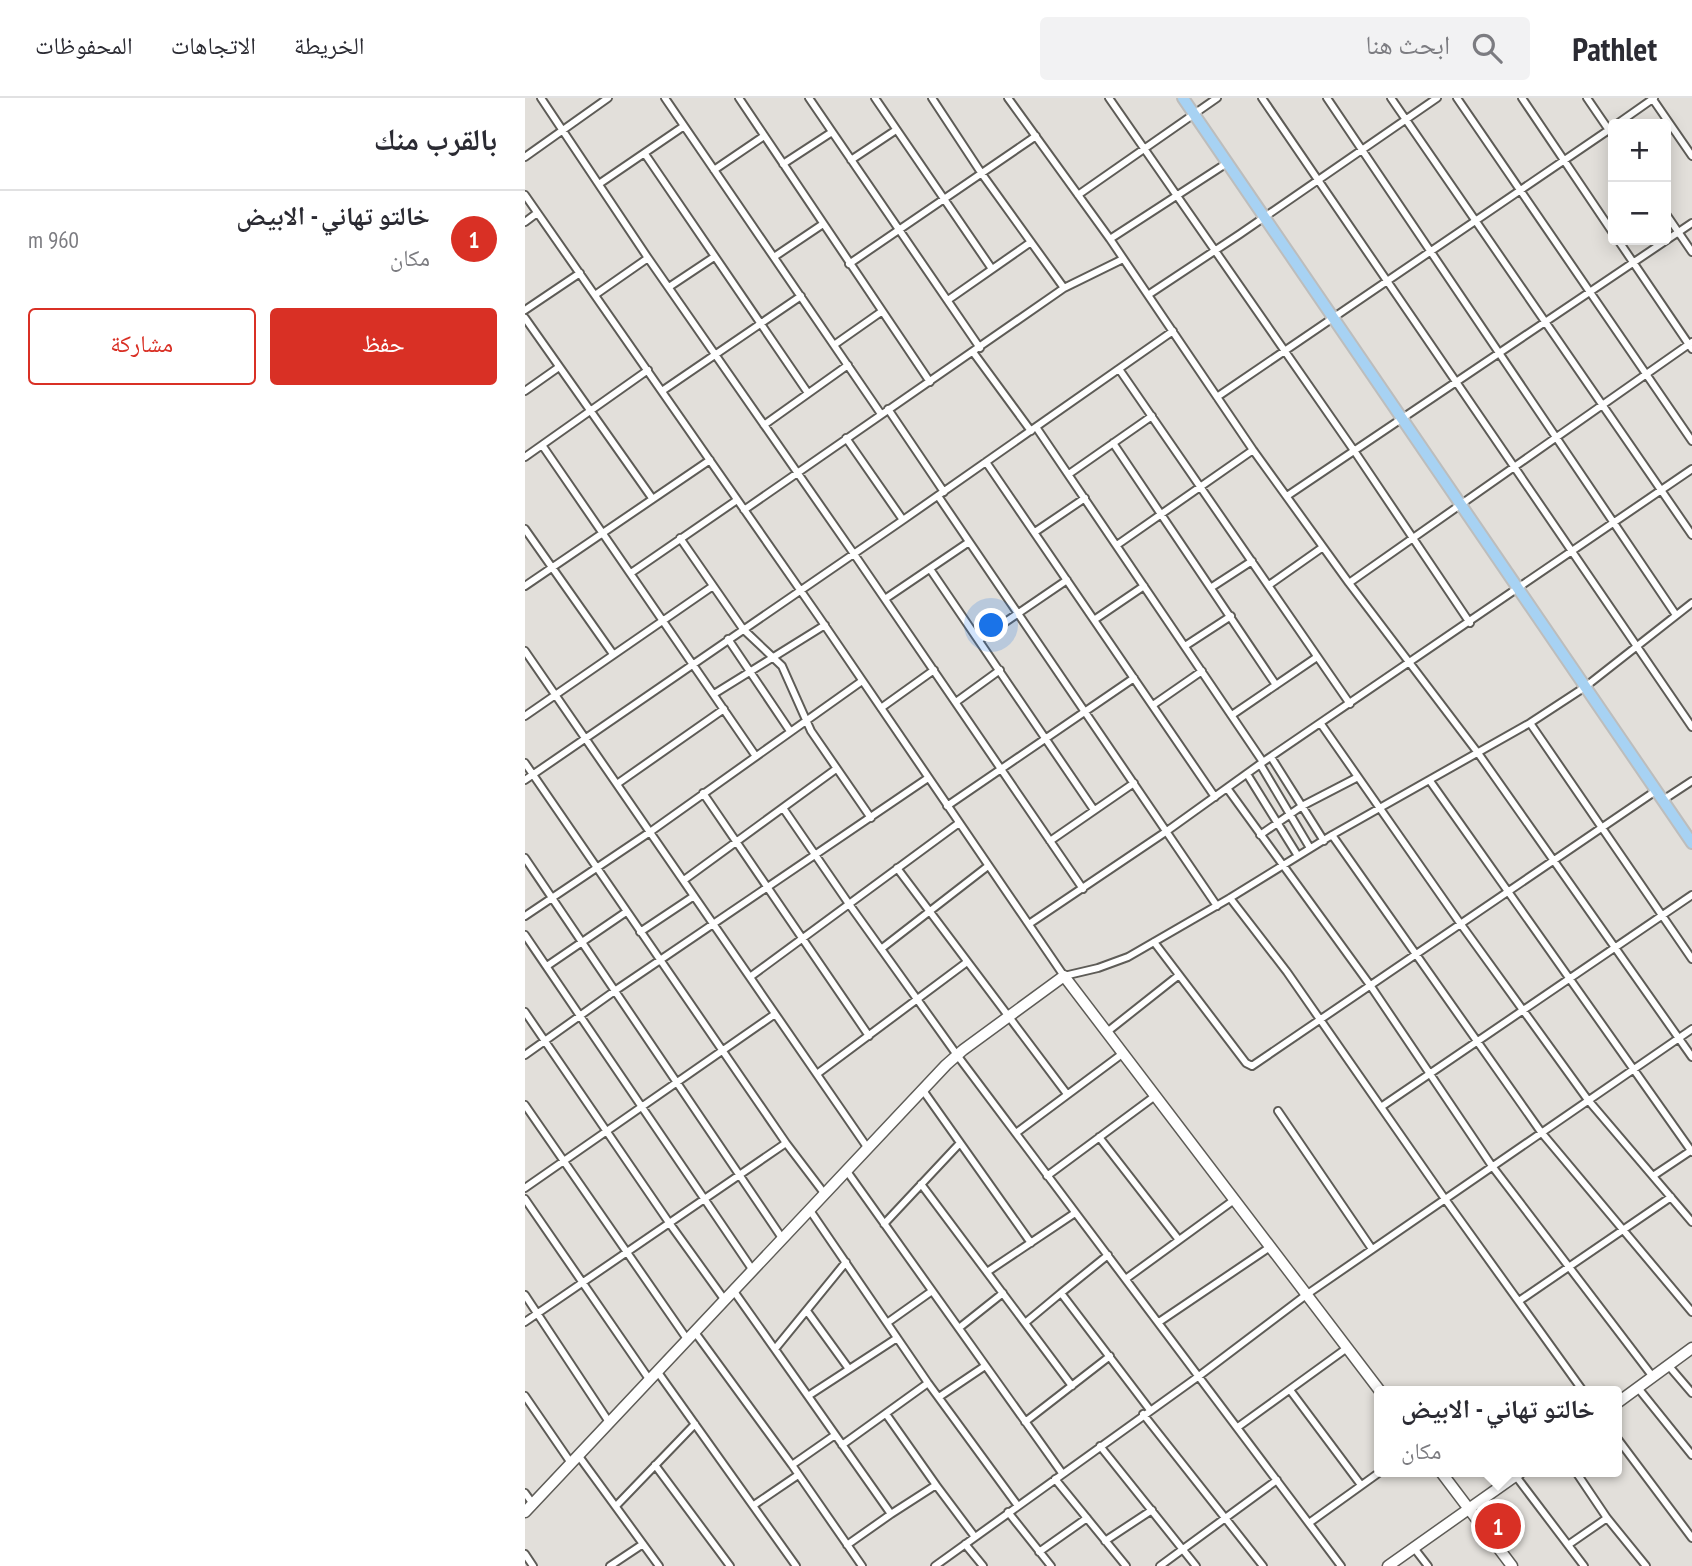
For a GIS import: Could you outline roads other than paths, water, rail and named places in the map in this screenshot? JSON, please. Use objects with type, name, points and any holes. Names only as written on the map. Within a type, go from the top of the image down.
[{"type":"main road","points":[[1183,98],[1692,843]]},
{"type":"street","points":[[541,98],[648,258],[935,670],[1083,889]]},
{"type":"street","points":[[525,158],[608,98]]},
{"type":"street","points":[[665,98],[881,414]]},
{"type":"street","points":[[739,98],[930,382]]},
{"type":"street","points":[[809,98],[948,300],[977,350],[1069,474],[1232,715],[1310,848]]},
{"type":"street","points":[[876,98],[992,270]]},
{"type":"street","points":[[932,98],[982,174],[1064,288]]},
{"type":"street","points":[[1008,98],[1123,259],[1253,450],[1349,583],[1478,753],[1692,1057]]},
{"type":"street","points":[[1109,98],[1355,452],[1470,623]]},
{"type":"street","points":[[1078,195],[1217,98]]},
{"type":"street","points":[[1262,98],[1692,727]]},
{"type":"street","points":[[1327,98],[1676,615]]},
{"type":"street","points":[[1391,98],[1692,535]]},
{"type":"street","points":[[1148,295],[1437,98]]},
{"type":"street","points":[[1457,98],[1692,442]]},
{"type":"street","points":[[1522,98],[1608,226]]},
{"type":"street","points":[[1587,98],[1608,123]]},
{"type":"street","points":[[1626,119],[1653,98],[1692,156]]},
{"type":"street","points":[[599,184],[684,126]]},
{"type":"street","points":[[851,160],[897,130]]},
{"type":"street","points":[[783,164],[832,132]]},
{"type":"street","points":[[1217,397],[1608,132]]},
{"type":"street","points":[[714,170],[764,136]]},
{"type":"street","points":[[849,264],[1036,136]]},
{"type":"street","points":[[645,154],[808,393]]},
{"type":"street","points":[[1109,239],[1227,163]]},
{"type":"street","points":[[525,195],[825,625],[1065,976],[1376,1386]]},
{"type":"street","points":[[525,222],[537,213]]},
{"type":"street","points":[[1671,222],[1692,252]]},
{"type":"street","points":[[1287,496],[1692,223]]},
{"type":"street","points":[[774,257],[823,224]]},
{"type":"street","points":[[948,300],[1031,242]]},
{"type":"street","points":[[1349,583],[1646,373],[1691,345],[1621,245]]},
{"type":"street","points":[[669,288],[714,257]]},
{"type":"street","points":[[595,295],[648,258]]},
{"type":"street","points":[[744,510],[1064,288],[1123,259]]},
{"type":"street","points":[[525,310],[580,273]]},
{"type":"street","points":[[662,391],[801,296]]},
{"type":"street","points":[[834,345],[881,312]]},
{"type":"street","points":[[525,318],[652,498]]},
{"type":"street","points":[[525,780],[1173,331]]},
{"type":"street","points":[[764,425],[848,365]]},
{"type":"street","points":[[525,391],[559,367]]},
{"type":"street","points":[[1119,369],[1350,704]]},
{"type":"street","points":[[525,457],[647,370]]},
{"type":"street","points":[[888,409],[944,492]]},
{"type":"street","points":[[1069,474],[1152,416]]},
{"type":"street","points":[[846,438],[903,520]]},
{"type":"street","points":[[1113,443],[1276,685]]},
{"type":"street","points":[[542,445],[755,755]]},
{"type":"street","points":[[1117,545],[1253,450]]},
{"type":"street","points":[[525,586],[710,460]]},
{"type":"street","points":[[986,462],[1215,797]]},
{"type":"street","points":[[1029,924],[1692,469]]},
{"type":"street","points":[[937,496],[1217,906]]},
{"type":"street","points":[[1035,532],[1085,498]]},
{"type":"street","points":[[631,573],[737,500]]},
{"type":"street","points":[[525,529],[613,654]]},
{"type":"street","points":[[680,538],[743,629],[774,657],[788,676],[805,720],[871,818]]},
{"type":"street","points":[[885,599],[969,542]]},
{"type":"street","points":[[1269,585],[1323,547]]},
{"type":"street","points":[[1212,587],[1252,561]]},
{"type":"street","points":[[930,569],[1094,810]]},
{"type":"street","points":[[979,640],[1067,580]]},
{"type":"street","points":[[525,716],[713,586]]},
{"type":"street","points":[[1094,620],[1144,586]]},
{"type":"street","points":[[529,1508],[846,1169],[957,1055],[1065,976],[1112,964],[1154,942],[1332,835],[1530,723],[1585,687],[1692,603]]},
{"type":"street","points":[[1185,646],[1231,616]]},
{"type":"street","points":[[714,694],[825,625]]},
{"type":"street","points":[[728,639],[790,731]]},
{"type":"street","points":[[525,651],[867,1147]]},
{"type":"street","points":[[1232,715],[1317,657]]},
{"type":"street","points":[[881,708],[935,670]]},
{"type":"street","points":[[956,702],[1000,670]]},
{"type":"street","points":[[1153,705],[1202,671]]},
{"type":"street","points":[[947,806],[1134,678]]},
{"type":"street","points":[[525,916],[650,832],[862,681]]},
{"type":"street","points":[[617,784],[724,709]]},
{"type":"street","points":[[1530,723],[1692,959]]},
{"type":"street","points":[[1321,724],[1588,1100],[1692,1222]]},
{"type":"street","points":[[1271,757],[1324,841]]},
{"type":"street","points":[[525,763],[659,961],[824,1193]]},
{"type":"street","points":[[684,880],[836,769]]},
{"type":"street","points":[[1247,774],[1297,856]]},
{"type":"street","points":[[1260,835],[1302,806],[1358,777]]},
{"type":"street","points":[[525,1055],[928,778]]},
{"type":"street","points":[[1430,781],[1692,1151],[1653,1176]]},
{"type":"street","points":[[1154,942],[1249,1065],[1256,1064],[1601,827],[1692,781]]},
{"type":"street","points":[[1050,841],[1134,783]]},
{"type":"street","points":[[1227,788],[1370,985],[1492,1166],[1653,1377]]},
{"type":"street","points":[[703,793],[869,1035]]},
{"type":"street","points":[[783,808],[957,1055],[1341,1566]]},
{"type":"street","points":[[750,977],[959,823]]},
{"type":"street","points":[[1332,835],[1541,1132],[1692,1312]]},
{"type":"street","points":[[525,858],[782,1238]]},
{"type":"street","points":[[881,949],[988,866]]},
{"type":"street","points":[[897,868],[1067,1094]]},
{"type":"street","points":[[1381,1107],[1692,895]]},
{"type":"street","points":[[640,932],[694,896]]},
{"type":"street","points":[[1230,898],[1287,972],[1579,1386]]},
{"type":"street","points":[[547,966],[626,912]]},
{"type":"street","points":[[525,935],[753,1269]]},
{"type":"street","points":[[817,1074],[967,962]]},
{"type":"street","points":[[1107,1032],[1179,975]]},
{"type":"street","points":[[525,1012],[724,1299]]},
{"type":"street","points":[[525,1188],[775,1014]]},
{"type":"street","points":[[938,1565],[1199,1376],[1305,1295],[1692,1029]]},
{"type":"street","points":[[1016,1133],[1122,1054]]},
{"type":"street","points":[[922,1089],[1031,1243]]},
{"type":"street","points":[[1047,1176],[1155,1096]]},
{"type":"street","points":[[525,1105],[627,1253],[792,1465],[862,1566]]},
{"type":"street","points":[[1278,1111],[1372,1249]]},
{"type":"street","points":[[1099,1137],[1179,1240]]},
{"type":"street","points":[[525,1322],[786,1143]]},
{"type":"street","points":[[884,1224],[960,1143]]},
{"type":"street","points":[[846,1169],[1062,1473]]},
{"type":"street","points":[[922,1184],[1072,1386]]},
{"type":"street","points":[[1519,1301],[1671,1197]]},
{"type":"street","points":[[525,1199],[582,1282],[653,1375],[695,1424],[796,1566]]},
{"type":"street","points":[[1126,1278],[1234,1200]]},
{"type":"street","points":[[809,1209],[897,1339],[1018,1506]]},
{"type":"street","points":[[987,1272],[1075,1213]]},
{"type":"street","points":[[1159,1322],[1270,1247]]},
{"type":"street","points":[[1025,1322],[1108,1255]]},
{"type":"street","points":[[775,1349],[846,1262]]},
{"type":"street","points":[[733,1290],[891,1514]]},
{"type":"street","points":[[887,1323],[932,1291]]},
{"type":"street","points":[[959,1328],[1003,1293]]},
{"type":"street","points":[[1061,1293],[1263,1566]]},
{"type":"street","points":[[525,1295],[609,1422]]},
{"type":"street","points":[[807,1311],[849,1369]]},
{"type":"street","points":[[808,1396],[897,1339]]},
{"type":"street","points":[[1238,1427],[1347,1348]]},
{"type":"street","points":[[1622,1400],[1692,1348]]},
{"type":"street","points":[[1025,1422],[1110,1356]]},
{"type":"street","points":[[1668,1365],[1692,1393]]},
{"type":"street","points":[[939,1397],[985,1366]]},
{"type":"street","points":[[842,1445],[928,1383]]},
{"type":"street","points":[[1638,1388],[1692,1455]]},
{"type":"street","points":[[1290,1390],[1361,1485]]},
{"type":"street","points":[[525,1396],[616,1506],[659,1566]]},
{"type":"street","points":[[886,1414],[975,1537]]},
{"type":"street","points":[[616,1506],[695,1424]]},
{"type":"street","points":[[792,1465],[835,1435]]},
{"type":"street","points":[[1685,1445],[1692,1440]]},
{"type":"street","points":[[1622,1445],[1691,1535]]},
{"type":"street","points":[[1100,1446],[1196,1566]]},
{"type":"street","points":[[655,1465],[730,1566]]},
{"type":"street","points":[[754,1505],[798,1475]]},
{"type":"street","points":[[1309,1523],[1374,1476]]},
{"type":"street","points":[[1445,1477],[1512,1566]]},
{"type":"street","points":[[1388,1566],[1514,1477]]},
{"type":"street","points":[[1520,1477],[1584,1566]]},
{"type":"street","points":[[1579,1477],[1607,1518],[1646,1566]]},
{"type":"street","points":[[1055,1479],[1126,1566]]},
{"type":"street","points":[[1160,1566],[1277,1480]]},
{"type":"street","points":[[847,1545],[936,1485]]},
{"type":"street","points":[[525,1493],[529,1508]]},
{"type":"street","points":[[1105,1541],[1152,1510]]},
{"type":"street","points":[[1008,1513],[1051,1566]]},
{"type":"street","points":[[1039,1552],[1087,1518]]},
{"type":"street","points":[[1568,1545],[1607,1518]]},
{"type":"street","points":[[610,1566],[643,1544]]},
{"type":"street","points":[[965,1544],[983,1566]]},
{"type":"street","points":[[1414,1548],[1428,1566]]},
{"type":"street","points":[[525,1554],[534,1566]]},
{"type":"place","name":"خالتو تهاني - الابيض","points":[[1498,1526]]}]
